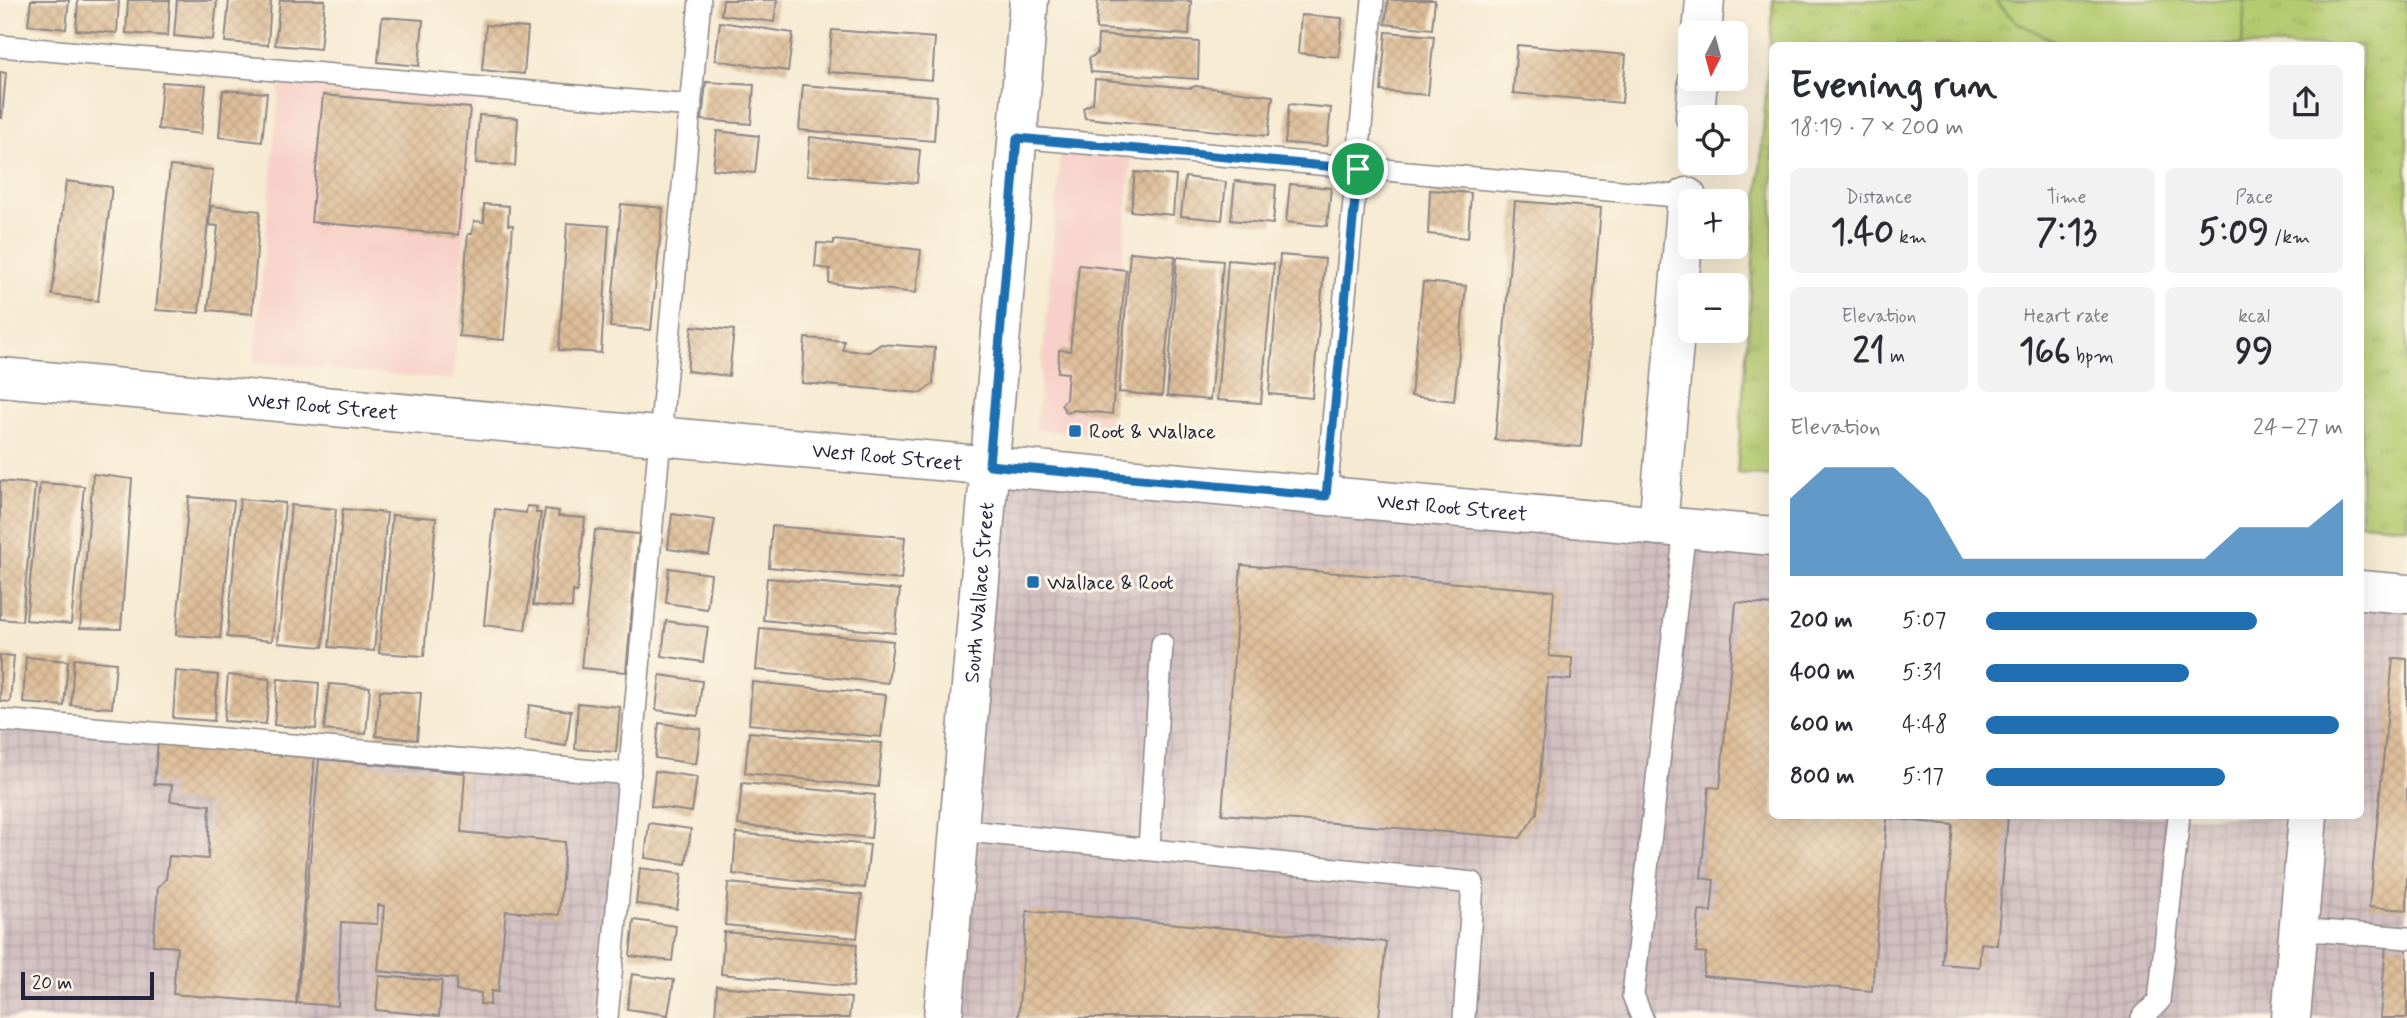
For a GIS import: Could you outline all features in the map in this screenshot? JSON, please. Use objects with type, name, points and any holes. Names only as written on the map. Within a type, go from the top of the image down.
[{"type":"street","name":"South Wallace Street","points":[[943,1018],[1029,0]]},
{"type":"street","points":[[1703,21],[1705,0]]},
{"type":"street","points":[[1672,527],[1684,259]]},
{"type":"street","name":"West Root Street","points":[[0,377],[1769,536]]},
{"type":"street","points":[[2364,590],[2407,594]]},
{"type":"street","points":[[2291,1018],[2308,819]]},
{"type":"lane","points":[[607,1018],[700,0]]},
{"type":"lane","points":[[1326,496],[1373,0]]},
{"type":"lane","points":[[0,46],[691,106]]},
{"type":"lane","points":[[1017,138],[1678,196]]},
{"type":"lane","points":[[1642,1018],[1633,995],[1672,527]]},
{"type":"lane","points":[[1149,848],[1162,644]]},
{"type":"lane","points":[[0,720],[630,774]]},
{"type":"lane","points":[[2143,1018],[2159,1001],[2179,819]]},
{"type":"lane","points":[[958,830],[1473,883],[1464,1018]]},
{"type":"lane","points":[[2298,929],[2407,938]]},
{"type":"shaded area","points":[[281,70],[477,88],[453,380],[254,362]]},
{"type":"shaded area","points":[[1062,141],[1132,148],[1108,437],[1036,429]]},
{"type":"shaded area","points":[[990,462],[1769,534],[1769,819],[2364,819],[2364,584],[2407,588],[2407,1018],[935,1018]]},
{"type":"shaded area","points":[[0,720],[630,774],[607,1018],[0,1018]]},
{"type":"green space","points":[[1773,0],[2407,0],[2407,527],[2364,523],[2364,42],[1770,42]]},
{"type":"green space","points":[[1995,0],[2245,0],[2242,42],[2057,42],[2016,22]]},
{"type":"green space","points":[[1769,53],[1769,476],[1737,473]]},
{"type":"building","points":[[31,0],[69,0],[66,29],[28,25]]},
{"type":"building","points":[[78,0],[119,0],[117,33],[76,30]]},
{"type":"building","points":[[128,0],[170,0],[168,36],[126,33]]},
{"type":"building","points":[[177,0],[217,0],[213,40],[174,36]]},
{"type":"building","points":[[229,0],[271,0],[268,45],[225,42]]},
{"type":"building","points":[[280,0],[325,0],[320,49],[275,45]]},
{"type":"building","points":[[723,0],[777,0],[774,22],[721,15]]},
{"type":"building","points":[[1098,0],[1191,1],[1189,35],[1096,29]]},
{"type":"building","points":[[1388,0],[1435,0],[1432,29],[1385,24]]},
{"type":"building","points":[[1301,15],[1342,18],[1339,57],[1298,53]]},
{"type":"building","points":[[382,17],[423,20],[419,66],[378,62]]},
{"type":"building","points":[[720,22],[793,33],[788,71],[715,60]]},
{"type":"building","points":[[486,25],[528,28],[524,74],[482,70]]},
{"type":"building","points":[[832,30],[935,38],[932,80],[828,72]]},
{"type":"building","points":[[1386,32],[1434,36],[1428,95],[1381,91]]},
{"type":"building","points":[[1098,35],[1199,42],[1198,79],[1091,72],[1089,58],[1097,54]]},
{"type":"building","points":[[1517,45],[1626,55],[1622,103],[1513,93]]},
{"type":"building","points":[[0,72],[6,73],[2,118],[0,118]]},
{"type":"building","points":[[1095,79],[1190,88],[1196,86],[1273,96],[1268,136],[1085,118],[1083,108],[1093,103]]},
{"type":"building","points":[[162,82],[206,85],[201,134],[158,129]]},
{"type":"building","points":[[706,82],[754,85],[751,124],[702,120]]},
{"type":"building","points":[[803,85],[937,96],[934,141],[799,130]]},
{"type":"building","points":[[223,90],[267,93],[262,142],[219,137]]},
{"type":"building","points":[[323,95],[470,108],[458,235],[311,222]]},
{"type":"building","points":[[1289,104],[1331,108],[1327,146],[1285,143]]},
{"type":"building","points":[[479,115],[518,118],[515,166],[476,163]]},
{"type":"building","points":[[717,131],[759,136],[755,173],[713,169]]},
{"type":"building","points":[[810,137],[920,150],[917,183],[807,175]]},
{"type":"building","points":[[170,166],[213,170],[199,313],[156,310]]},
{"type":"building","points":[[1135,172],[1176,176],[1173,215],[1131,211]]},
{"type":"building","points":[[1185,177],[1226,182],[1222,220],[1181,216]]},
{"type":"building","points":[[66,181],[112,187],[98,301],[52,295]]},
{"type":"building","points":[[1235,181],[1276,185],[1273,224],[1231,220]]},
{"type":"building","points":[[1290,184],[1331,188],[1327,226],[1286,222]]},
{"type":"building","points":[[1430,190],[1471,193],[1468,238],[1428,234]]},
{"type":"building","points":[[1515,201],[1601,208],[1581,447],[1495,440]]},
{"type":"building","points":[[484,204],[509,206],[508,225],[513,225],[504,340],[459,336],[468,234],[472,234],[474,221],[484,222]]},
{"type":"building","points":[[621,204],[663,208],[651,330],[610,327]]},
{"type":"building","points":[[211,206],[260,211],[252,314],[208,310],[218,226],[209,225]]},
{"type":"building","points":[[567,223],[609,226],[601,353],[559,350]]},
{"type":"building","points":[[834,240],[921,250],[916,293],[829,283],[830,269],[815,267],[817,243],[834,244]]},
{"type":"building","points":[[1130,252],[1175,256],[1162,396],[1119,392]]},
{"type":"building","points":[[1280,255],[1325,259],[1312,398],[1269,394]]},
{"type":"building","points":[[1177,257],[1223,261],[1210,400],[1167,396]]},
{"type":"building","points":[[1228,260],[1274,264],[1261,403],[1217,400]]},
{"type":"building","points":[[1079,265],[1126,270],[1112,414],[1074,410],[1067,413],[1061,405],[1066,399],[1068,373],[1058,372],[1059,350],[1070,351]]},
{"type":"building","points":[[1423,282],[1466,286],[1454,401],[1411,396]]},
{"type":"building","points":[[692,326],[734,330],[729,376],[687,371]]},
{"type":"building","points":[[805,338],[844,341],[843,350],[869,352],[881,344],[935,348],[933,384],[921,393],[802,383]]},
{"type":"building","points":[[93,474],[132,479],[121,629],[80,628]]},
{"type":"building","points":[[0,481],[35,484],[22,621],[0,619]]},
{"type":"building","points":[[40,483],[84,486],[71,624],[26,620]]},
{"type":"building","points":[[189,497],[234,501],[220,638],[176,635]]},
{"type":"building","points":[[240,499],[285,503],[272,641],[227,637]]},
{"type":"building","points":[[291,505],[336,509],[323,647],[278,643]]},
{"type":"building","points":[[527,506],[537,507],[536,513],[541,513],[525,630],[484,625],[495,509],[526,513]]},
{"type":"building","points":[[343,509],[387,513],[374,651],[329,647]]},
{"type":"building","points":[[545,509],[559,511],[558,516],[585,518],[577,592],[573,591],[572,608],[533,605]]},
{"type":"building","points":[[672,514],[715,520],[709,555],[668,549]]},
{"type":"building","points":[[392,515],[436,518],[424,656],[379,653]]},
{"type":"building","points":[[772,526],[905,537],[901,580],[769,567]]},
{"type":"building","points":[[595,530],[639,534],[626,672],[581,668]]},
{"type":"building","points":[[1241,565],[1554,591],[1549,656],[1572,658],[1571,680],[1548,678],[1537,813],[1520,838],[1222,814]]},
{"type":"building","points":[[669,568],[711,574],[707,609],[666,603]]},
{"type":"building","points":[[767,578],[900,590],[895,633],[763,620]]},
{"type":"building","points":[[1736,602],[1769,605],[1769,819],[1887,819],[1872,991],[1703,976],[1706,953],[1696,952],[1699,911],[1711,912],[1714,880],[1701,878],[1709,787],[1720,788]]},
{"type":"building","points":[[666,621],[708,627],[703,662],[662,656]]},
{"type":"building","points":[[760,628],[893,641],[888,683],[756,670]]},
{"type":"building","points":[[0,655],[14,656],[10,702],[0,701]]},
{"type":"building","points":[[26,657],[68,661],[64,706],[23,703]]},
{"type":"building","points":[[2393,658],[2407,659],[2407,910],[2369,907]]},
{"type":"building","points":[[74,659],[116,663],[112,708],[71,705]]},
{"type":"building","points":[[176,671],[218,675],[214,721],[173,718]]},
{"type":"building","points":[[228,675],[270,679],[266,724],[224,721]]},
{"type":"building","points":[[660,675],[702,681],[698,716],[656,710]]},
{"type":"building","points":[[278,679],[319,683],[316,729],[274,725]]},
{"type":"building","points":[[752,682],[886,695],[881,737],[749,724]]},
{"type":"building","points":[[329,684],[370,687],[366,734],[324,730]]},
{"type":"building","points":[[380,690],[421,693],[417,740],[376,736]]},
{"type":"building","points":[[578,703],[620,707],[616,752],[575,749]]},
{"type":"building","points":[[529,705],[571,711],[566,746],[525,740]]},
{"type":"building","points":[[659,723],[701,729],[696,764],[655,758]]},
{"type":"building","points":[[749,732],[882,743],[878,787],[745,773]]},
{"type":"building","points":[[158,741],[315,753],[296,1004],[173,994],[177,947],[153,945],[158,887],[166,879],[169,856],[208,859],[210,805],[170,801],[172,785],[154,784]]},
{"type":"building","points":[[319,759],[465,773],[461,832],[565,842],[559,915],[506,911],[498,992],[491,991],[490,1005],[480,1004],[481,993],[456,991],[457,979],[378,971],[384,906],[378,905],[377,924],[341,922],[338,1006],[297,1003]]},
{"type":"building","points":[[655,771],[697,777],[692,812],[651,806]]},
{"type":"building","points":[[742,783],[875,795],[871,838],[738,825]]},
{"type":"building","points":[[1896,819],[2008,819],[1997,945],[1981,943],[1979,967],[1942,964],[1953,825]]},
{"type":"building","points":[[649,823],[691,829],[686,864],[645,858]]},
{"type":"building","points":[[736,833],[870,845],[865,888],[733,874]]},
{"type":"building","points":[[640,868],[682,874],[677,909],[636,904]]},
{"type":"building","points":[[728,883],[862,895],[857,938],[725,925]]},
{"type":"building","points":[[1027,911],[1386,942],[1379,1018],[1018,1018]]},
{"type":"building","points":[[634,920],[676,926],[672,961],[630,956]]},
{"type":"building","points":[[724,932],[857,944],[853,987],[721,974]]},
{"type":"building","points":[[2386,944],[2407,946],[2407,1018],[2380,1018]]},
{"type":"building","points":[[632,974],[674,980],[668,1015],[627,1009]]},
{"type":"building","points":[[379,976],[442,981],[439,1016],[376,1010]]},
{"type":"building","points":[[717,986],[851,998],[849,1018],[715,1018]]},
{"type":"place","name":"Root & Wallace","points":[[1075,431]]},
{"type":"place","name":"Wallace & Root","points":[[1033,582]]},
{"type":"route","points":[[1017,138],[1358,169],[1326,496],[989,465],[1017,138]]}]
